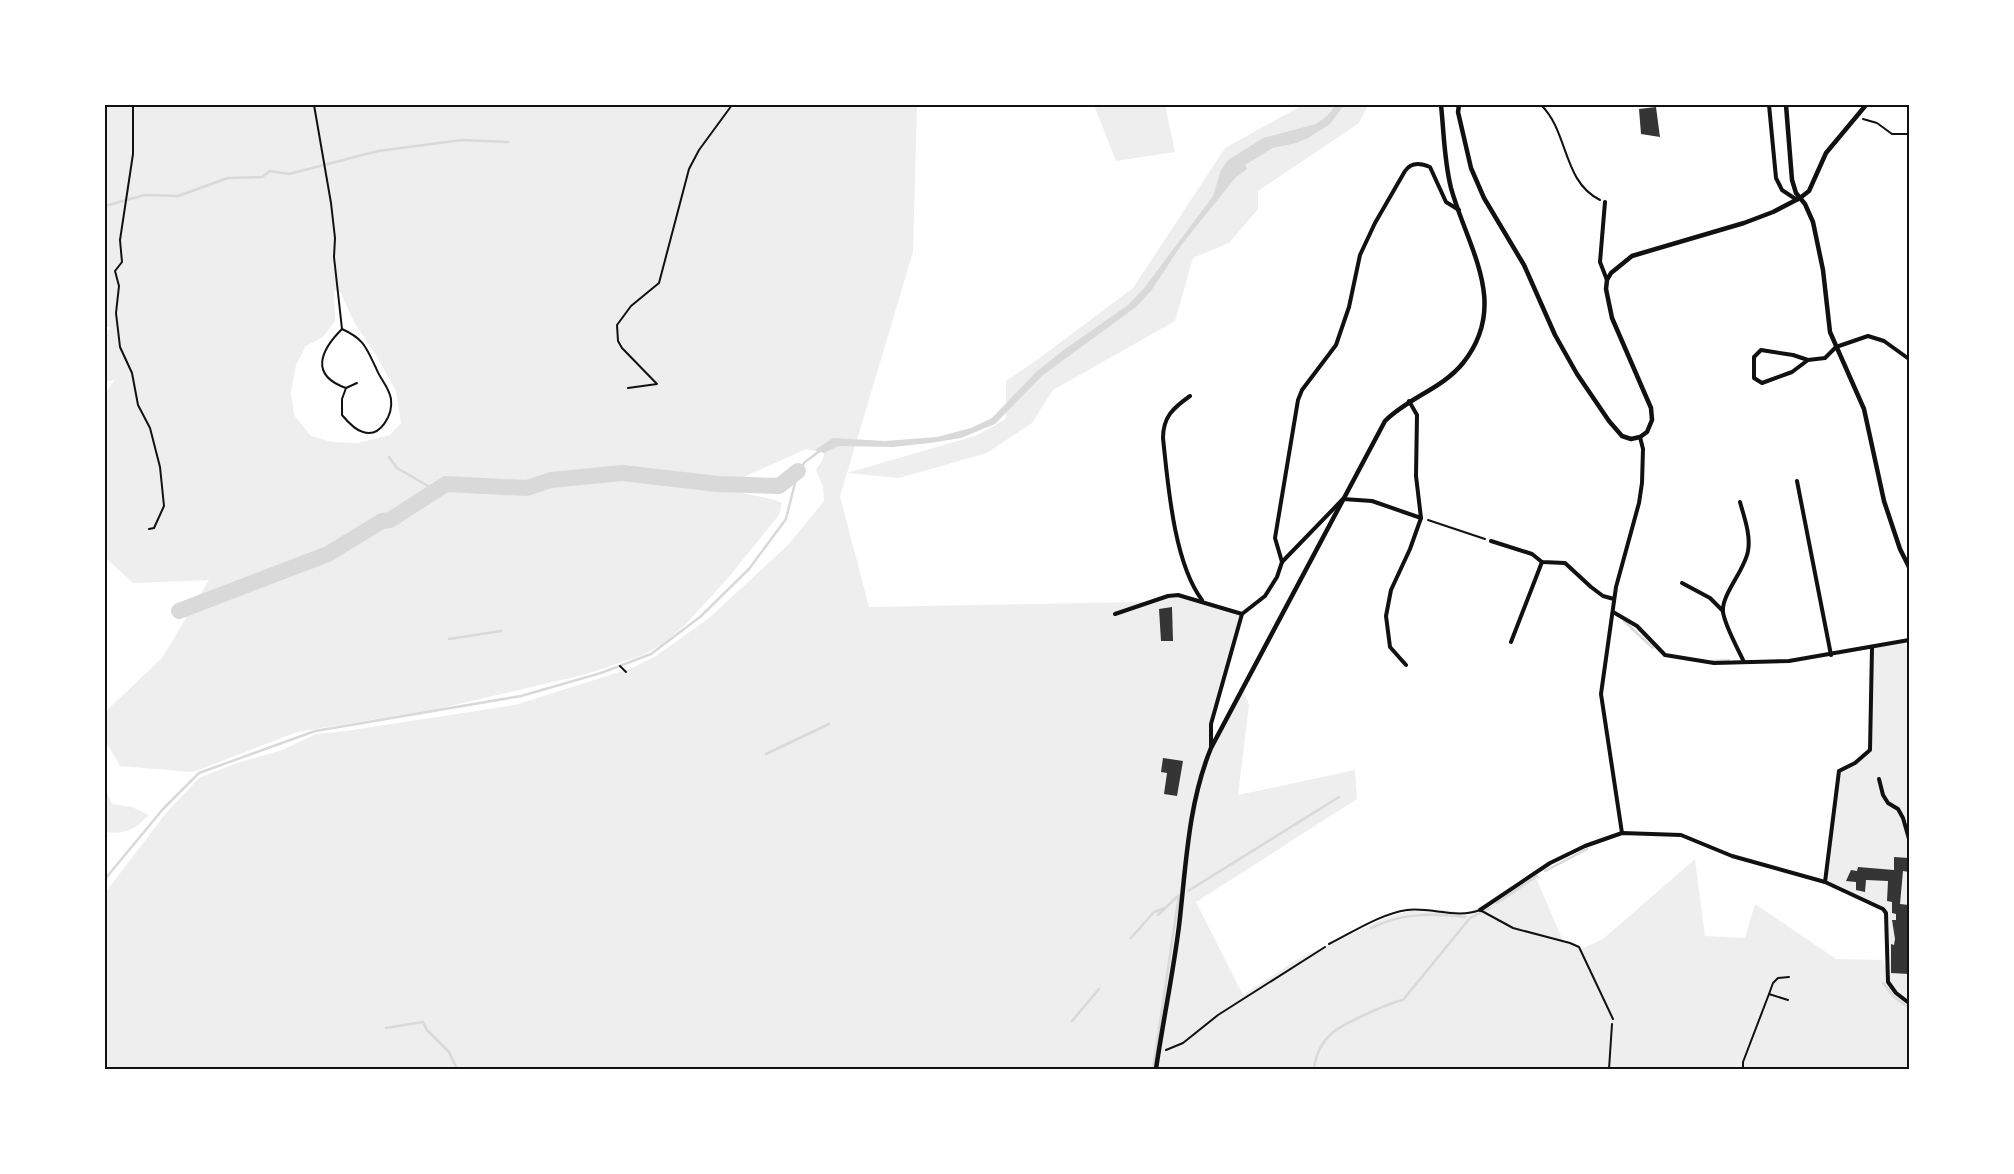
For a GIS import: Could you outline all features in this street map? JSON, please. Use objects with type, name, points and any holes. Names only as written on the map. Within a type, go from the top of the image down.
[{"type":"street","points":[[1156,1069],[1178,928],[1188,837],[1196,798],[1211,748],[1385,421],[1408,401],[1444,382],[1463,362],[1476,342],[1486,316],[1486,294],[1459,210],[1444,154],[1441,105]]},
{"type":"street","points":[[1459,105],[1458,112],[1471,168],[1484,198],[1524,265],[1555,335],[1609,421],[1622,436],[1631,439],[1640,437],[1647,432],[1652,420],[1651,408],[1612,318],[1606,289],[1607,280],[1600,262],[1605,202]]},
{"type":"street","points":[[1769,105],[1776,178],[1782,190],[1805,204],[1813,222],[1823,270],[1830,332],[1864,409],[1884,501],[1900,549],[1909,567]]},
{"type":"street","points":[[1786,105],[1792,180],[1798,199]]},
{"type":"street","points":[[1607,280],[1618,266],[1632,256],[1744,223],[1773,212],[1798,199],[1809,191],[1826,153],[1839,135],[1866,105]]},
{"type":"street","points":[[1282,562],[1275,538],[1298,400],[1302,390],[1336,345],[1348,307],[1360,256],[1375,223],[1408,167],[1418,164],[1426,165],[1434,171],[1446,202],[1459,210]]},
{"type":"street","points":[[1808,360],[1792,372],[1762,384],[1754,378],[1754,357],[1761,350],[1793,355],[1808,360],[1825,358],[1836,347],[1868,336],[1884,341],[1909,359]]},
{"type":"street","points":[[1190,396],[1168,415],[1164,422],[1163,438],[1183,562],[1190,584],[1202,600]]},
{"type":"street","points":[[1406,665],[1390,647],[1386,616],[1391,590],[1410,550],[1421,518],[1416,476],[1418,415],[1408,401]]},
{"type":"street","points":[[1622,833],[1601,702],[1620,564],[1639,504],[1644,459],[1640,437]]},
{"type":"street","points":[[1797,481],[1831,655]]},
{"type":"street","points":[[1211,748],[1211,724],[1242,614],[1265,596],[1277,577],[1282,562],[1343,499],[1372,501],[1421,518]]},
{"type":"street","points":[[1723,612],[1726,599],[1744,564],[1748,550],[1749,538],[1740,502]]},
{"type":"street","points":[[1491,541],[1532,554],[1542,562],[1565,563],[1603,596],[1614,599]]},
{"type":"street","points":[[1512,642],[1542,562]]},
{"type":"street","points":[[1682,583],[1710,598],[1723,612],[1744,662]]},
{"type":"street","points":[[1115,614],[1168,596],[1178,595],[1202,600],[1242,614]]},
{"type":"street","points":[[1613,612],[1637,626],[1664,655],[1714,664],[1789,661],[1872,648],[1909,640]]},
{"type":"street","points":[[1825,882],[1839,771],[1855,763],[1870,750],[1872,648]]},
{"type":"street","points":[[1879,779],[1883,795],[1888,803],[1898,809],[1903,818],[1909,839]]},
{"type":"street","points":[[1480,910],[1550,863],[1585,846],[1622,833],[1681,835],[1732,856],[1825,882],[1883,909],[1886,913],[1888,982],[1896,993],[1909,1003]]},
{"type":"lane","points":[[1329,944],[1383,918],[1406,910],[1468,914],[1480,910],[1513,928],[1579,947],[1613,1019]]},
{"type":"path","points":[[133,105],[133,154],[120,240],[122,262],[116,271],[119,286],[116,313],[120,347],[132,373],[138,405],[150,428],[160,467],[164,506],[154,528],[149,529]]},
{"type":"path","points":[[314,105],[331,203],[335,238],[334,257],[342,329],[328,344],[323,354],[322,364],[330,381],[346,388]]},
{"type":"path","points":[[628,388],[657,384],[622,348],[618,341],[617,326],[630,306],[659,283],[662,278],[688,170],[732,105]]},
{"type":"path","points":[[1541,105],[1554,121],[1564,152],[1580,184],[1591,195],[1605,202]]},
{"type":"path","points":[[1857,117],[1877,123],[1892,134],[1909,134]]},
{"type":"path","points":[[342,329],[352,334],[368,348],[386,386],[391,403],[389,417],[371,433],[363,432],[348,422],[342,415],[342,400],[346,388],[357,383]]},
{"type":"path","points":[[1421,518],[1491,541]]},
{"type":"path","points":[[620,666],[626,672]]},
{"type":"path","points":[[1158,1052],[1183,1043],[1218,1015],[1329,944]]},
{"type":"path","points":[[1742,1069],[1773,983],[1778,978],[1789,977]]},
{"type":"path","points":[[1769,994],[1788,1000]]},
{"type":"path","points":[[1609,1069],[1613,1019]]},
{"type":"shaded area","points":[[105,105],[917,105],[913,252],[840,496],[869,607],[1146,602],[1178,595],[1242,614],[1211,724],[1211,746],[1243,688],[1249,705],[1238,795],[1355,770],[1357,799],[1196,902],[1243,995],[1296,960],[1385,918],[1408,911],[1444,910],[1466,913],[1487,905],[1534,873],[1563,941],[1581,949],[1603,939],[1695,859],[1705,936],[1745,938],[1755,904],[1836,959],[1883,960],[1887,970],[1886,913],[1825,882],[1839,771],[1855,763],[1870,750],[1872,648],[1909,640],[1909,1069],[105,1068],[105,893],[166,813],[199,778],[234,764],[282,750],[316,734],[515,705],[632,668],[656,656],[709,618],[788,545],[824,501],[823,487],[816,470],[823,459],[824,453],[806,449],[737,480],[713,479],[721,485],[738,492],[782,503],[779,515],[728,578],[685,625],[663,644],[643,655],[587,674],[437,709],[297,732],[193,772],[120,766],[105,740],[105,712],[162,658],[209,580],[133,583],[105,557],[105,393],[115,380],[105,382],[105,332],[111,328],[105,326]],"holes":[[[334,290],[341,293],[354,322],[376,355],[396,391],[401,423],[390,435],[357,443],[332,442],[311,436],[294,415],[291,392],[296,365],[306,346],[323,337],[335,321]]]},
{"type":"shaded area","points":[[1094,105],[1165,105],[1175,152],[1116,161]]},
{"type":"shaded area","points":[[1303,105],[1368,105],[1359,123],[1258,191],[1258,209],[1229,243],[1193,258],[1175,321],[1053,390],[1032,423],[987,453],[899,478],[847,473],[975,436],[1006,419],[1006,381],[1133,288],[1225,148]]},
{"type":"shaded area","points":[[1336,105],[1344,105],[1330,124],[1308,138],[1296,143],[1273,148],[1245,165],[1247,169],[1236,177],[1182,244],[1151,291],[1136,307],[1043,375],[995,424],[961,438],[930,443],[893,447],[838,446],[824,453],[815,450],[833,438],[885,441],[937,437],[971,428],[992,418],[1036,372],[1065,349],[1128,305],[1145,287],[1213,196],[1221,170],[1228,160],[1263,138],[1316,124],[1327,116]]},
{"type":"shaded area","points":[[105,789],[112,804],[132,807],[149,815],[139,824],[124,832],[105,832]]},
{"type":"building","points":[[1656,107],[1660,137],[1641,134],[1639,109]]},
{"type":"building","points":[[1172,607],[1173,641],[1161,641],[1159,609]]},
{"type":"building","points":[[1163,758],[1183,761],[1177,796],[1164,794],[1167,773],[1161,772]]},
{"type":"building","points":[[1894,857],[1909,858],[1909,872],[1903,871],[1900,904],[1909,905],[1909,974],[1891,973],[1891,944],[1894,945],[1895,939],[1892,920],[1896,920],[1896,914],[1892,913],[1892,902],[1887,901],[1888,881],[1866,880],[1865,892],[1856,890],[1856,882],[1846,881],[1851,870],[1857,871],[1858,867],[1894,870]]},
{"type":"waterway","points":[[105,206],[145,195],[178,196],[228,178],[262,177],[270,171],[289,174],[378,151],[462,140],[508,142]]},
{"type":"waterway","points":[[105,879],[163,809],[199,773],[315,731],[521,696],[601,673],[651,654],[700,617],[749,569],[786,519],[798,471],[805,462],[821,450]]},
{"type":"waterway","points":[[389,457],[397,468],[435,490]]},
{"type":"waterway","points":[[179,611],[328,554],[382,521],[390,520],[446,484],[527,488],[551,480],[622,473],[718,484],[779,486],[798,471]]},
{"type":"waterway","points":[[1624,621],[1653,648]]},
{"type":"waterway","points":[[449,639],[501,631]]},
{"type":"waterway","points":[[1712,661],[1729,660]]},
{"type":"waterway","points":[[766,754],[829,724]]},
{"type":"waterway","points":[[1188,891],[1339,797]]},
{"type":"waterway","points":[[1545,871],[1587,849]]},
{"type":"waterway","points":[[1497,903],[1537,876]]},
{"type":"waterway","points":[[1153,1069],[1179,895]]},
{"type":"waterway","points":[[1158,915],[1178,896]]},
{"type":"waterway","points":[[1131,938],[1154,912],[1165,908]]},
{"type":"waterway","points":[[1314,1069],[1319,1050],[1330,1035],[1365,1015],[1403,1000],[1470,918],[1490,908]]},
{"type":"waterway","points":[[1371,928],[1394,919],[1417,915],[1465,917]]},
{"type":"waterway","points":[[1883,983],[1893,996],[1909,1008]]},
{"type":"waterway","points":[[1072,1021],[1099,989]]},
{"type":"waterway","points":[[386,1028],[423,1022],[427,1030],[449,1052],[457,1069]]}]
